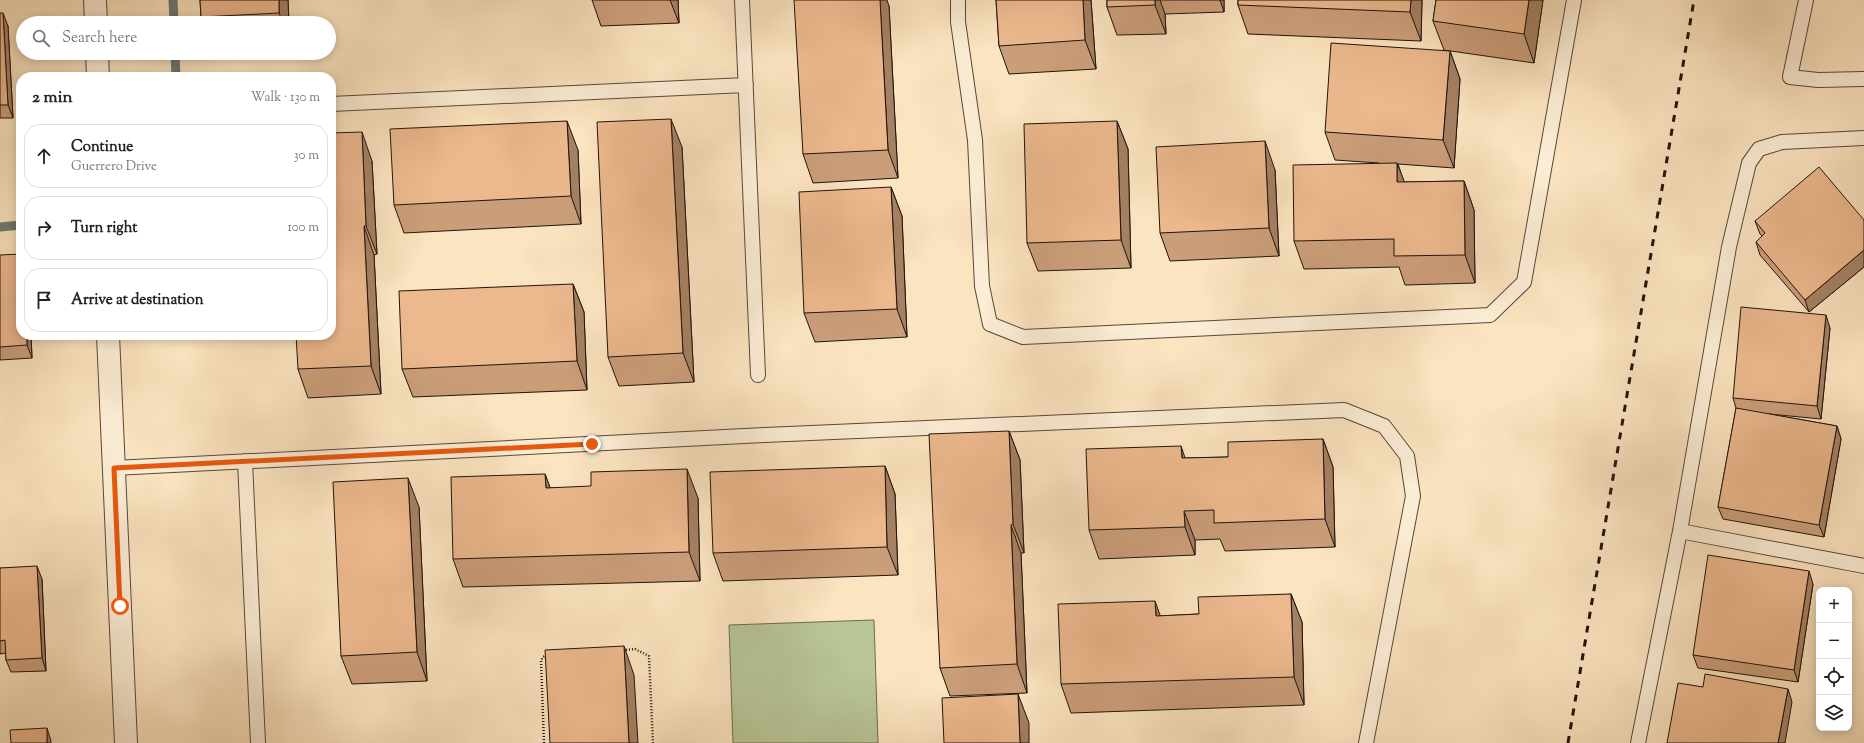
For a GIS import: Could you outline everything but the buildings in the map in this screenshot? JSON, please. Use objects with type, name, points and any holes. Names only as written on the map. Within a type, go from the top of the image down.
[{"type":"street","points":[[95,0],[96,16]]},
{"type":"street","points":[[97,60],[98,72]]},
{"type":"street","points":[[108,340],[126,743]]},
{"type":"lane","points":[[742,0],[758,375]]},
{"type":"lane","points":[[958,0],[958,22],[975,140],[982,286],[990,324],[1023,338],[1490,315],[1524,282],[1574,0]]},
{"type":"lane","points":[[1806,0],[1790,77],[1818,80],[1864,79]]},
{"type":"lane","points":[[336,104],[746,85]]},
{"type":"lane","points":[[1638,743],[1680,531],[1729,247],[1749,163],[1759,148],[1782,142],[1864,138]]},
{"type":"lane","points":[[114,468],[765,435],[1344,410],[1384,426],[1406,456],[1413,496],[1366,743]]},
{"type":"lane","points":[[245,461],[258,743]]},
{"type":"lane","points":[[1680,531],[1864,566]]},
{"type":"path","points":[[619,650],[635,649],[649,656],[653,743]]},
{"type":"path","points":[[544,743],[542,660],[543,657],[555,655]]},
{"type":"green space","points":[[874,620],[878,743],[733,743],[729,625]]},
{"type":"waterway","points":[[173,0],[174,16]]},
{"type":"waterway","points":[[175,60],[176,72]]},
{"type":"waterway","points":[[0,227],[16,225]]},
{"type":"railway","points":[[1568,743],[1694,0]]},
{"type":"route","points":[[120,606],[114,468],[592,444]]}]
